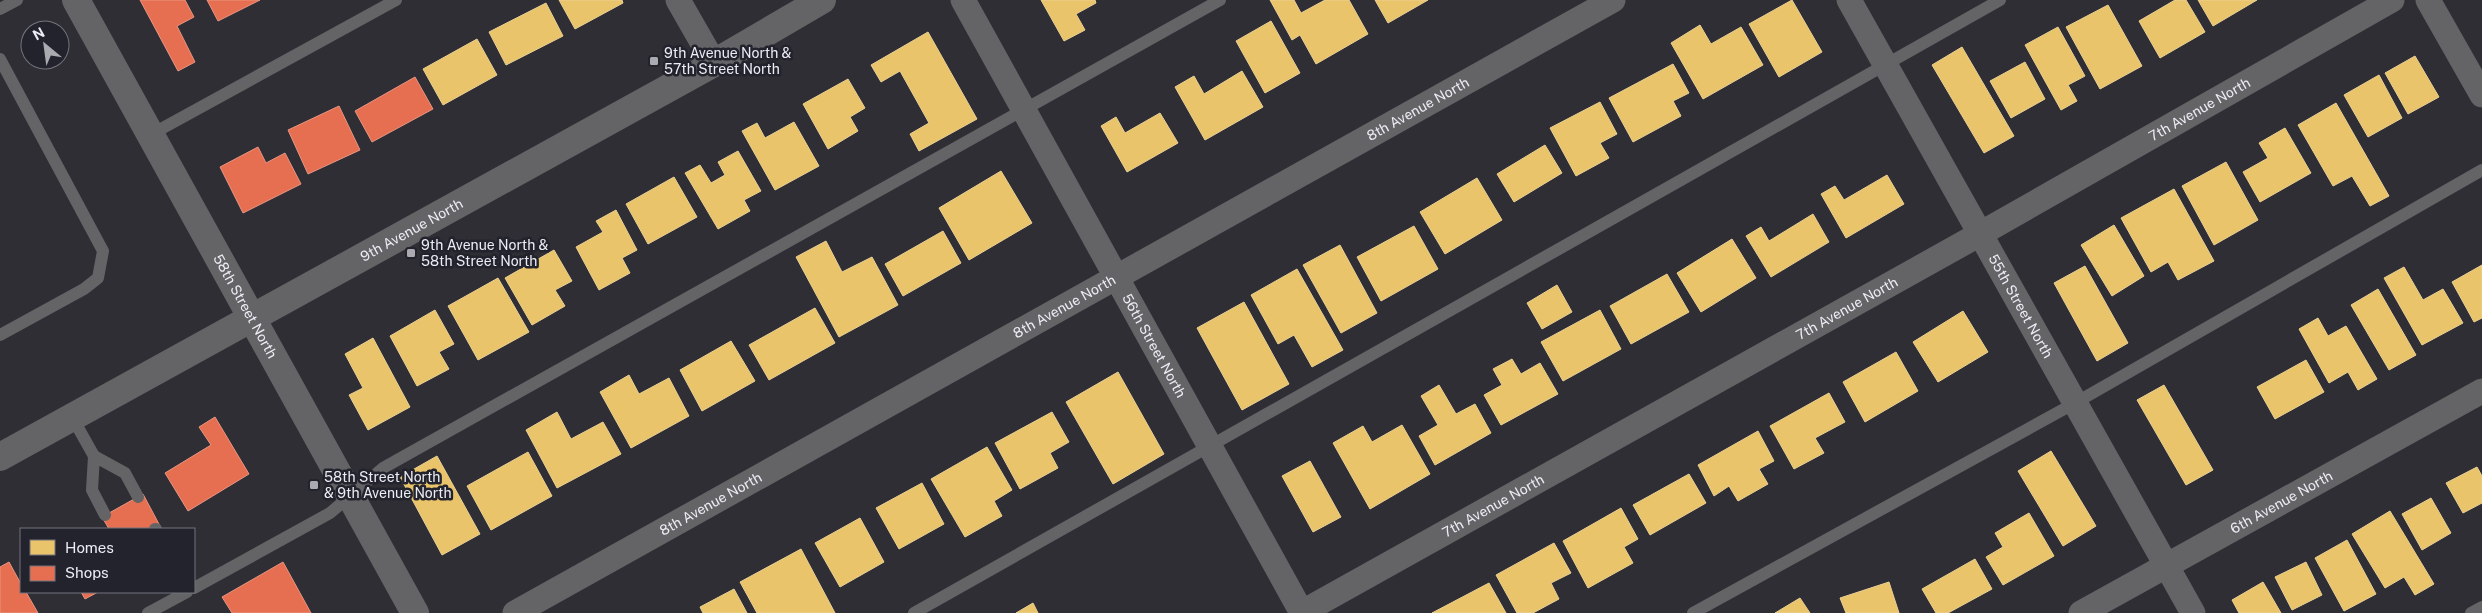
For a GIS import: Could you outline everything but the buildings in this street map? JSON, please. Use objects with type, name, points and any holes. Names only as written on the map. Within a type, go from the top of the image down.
[{"type":"street","name":"58th Street North","points":[[76,0],[415,613]]},
{"type":"street","points":[[678,0],[714,63]]},
{"type":"street","name":"9th Avenue North","points":[[0,457],[714,63],[822,0]]},
{"type":"street","name":"56th Street North","points":[[963,0],[1301,613]]},
{"type":"street","name":"8th Avenue North","points":[[515,613],[1613,0]]},
{"type":"street","name":"55th Street North","points":[[1849,0],[2194,613]]},
{"type":"street","name":"7th Avenue North","points":[[1301,613],[1980,234],[2392,0]]},
{"type":"street","points":[[2428,0],[2482,95]]},
{"type":"street","name":"6th Avenue North","points":[[2082,613],[2482,391]]},
{"type":"lane","points":[[0,9],[17,0]]},
{"type":"lane","points":[[150,135],[396,0]]},
{"type":"lane","points":[[195,587],[330,513],[383,468],[1220,0]]},
{"type":"lane","points":[[914,613],[2000,0]]},
{"type":"lane","points":[[0,59],[103,251],[98,278],[84,289],[0,335]]},
{"type":"lane","points":[[1692,613],[2075,403],[2482,170]]},
{"type":"lane","points":[[72,417],[94,456],[125,473],[138,497]]},
{"type":"lane","points":[[94,456],[92,490],[106,515]]},
{"type":"lane","points":[[148,613],[185,593]]},
{"type":"lane","points":[[2471,613],[2482,607]]},
{"type":"place","name":"9th Avenue North & 57th Street North","points":[[654,61]]},
{"type":"place","name":"9th Avenue North & 58th Street North","points":[[411,253]]},
{"type":"place","name":"58th Street North & 9th Avenue North","points":[[314,485]]}]
